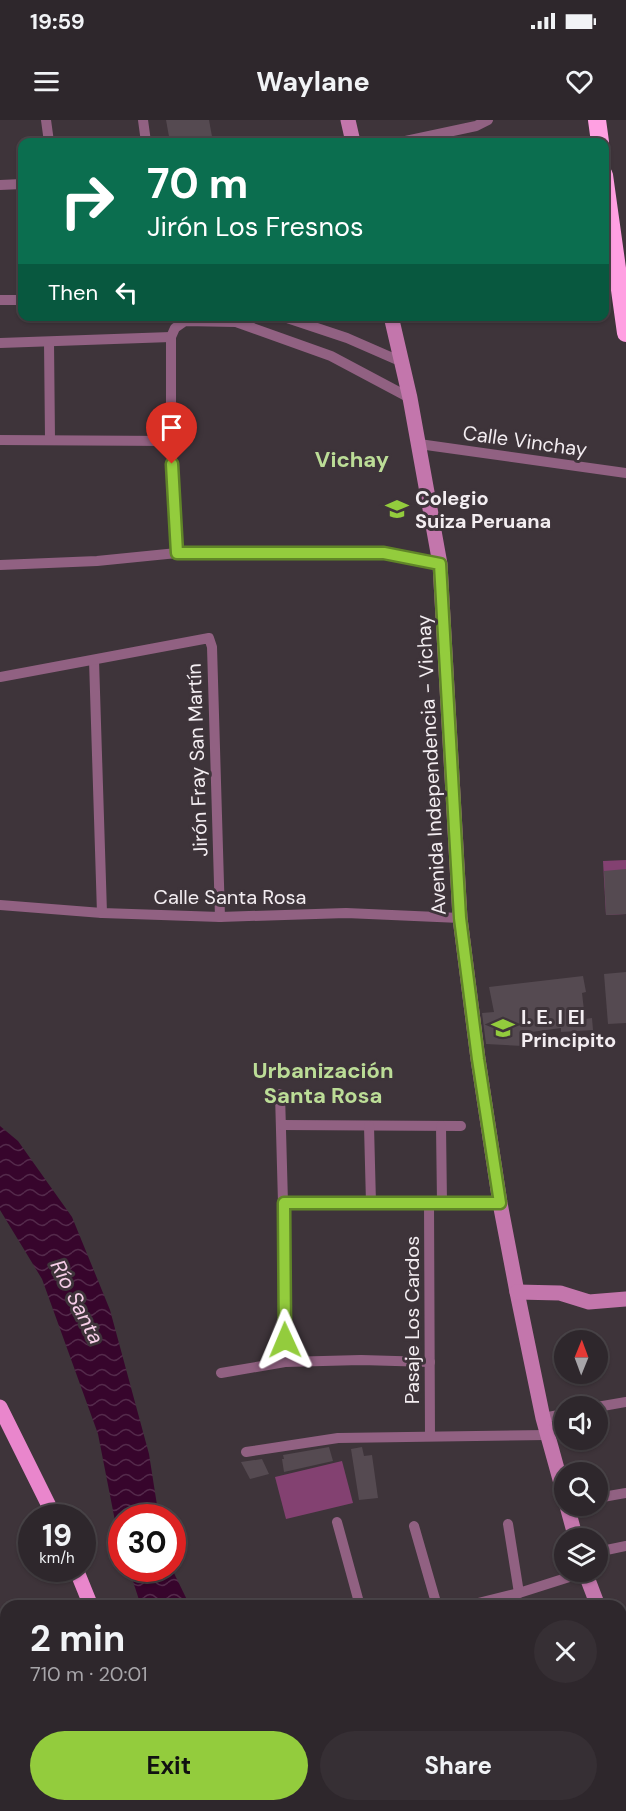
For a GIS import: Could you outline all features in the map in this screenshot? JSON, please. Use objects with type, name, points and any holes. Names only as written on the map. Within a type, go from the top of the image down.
[{"type":"highway","points":[[597,120],[599,138]]},
{"type":"highway","points":[[609,211],[626,333]]},
{"type":"main road","points":[[348,120],[352,138]]},
{"type":"main road","name":"Avenida Independencia - Vichay","points":[[392,321],[410,398],[440,564],[460,918],[478,1059],[500,1203],[543,1418],[555,1462]]},
{"type":"main road","points":[[517,1292],[560,1293],[589,1302],[626,1299]]},
{"type":"main road","points":[[0,1407],[48,1504]]},
{"type":"main road","points":[[81,1582],[89,1600]]},
{"type":"main road","points":[[589,1582],[595,1600]]},
{"type":"street","points":[[46,120],[48,138]]},
{"type":"street","points":[[143,120],[145,138]]},
{"type":"street","points":[[420,138],[476,126],[488,120]]},
{"type":"street","points":[[0,185],[18,184]]},
{"type":"street","points":[[0,300],[18,300]]},
{"type":"street","points":[[0,343],[49,342],[173,332],[185,321],[236,322],[331,356],[410,398]]},
{"type":"street","points":[[296,321],[346,338],[402,362]]},
{"type":"street","points":[[173,332],[171,441],[177,553]]},
{"type":"street","points":[[49,342],[50,439]]},
{"type":"street","points":[[0,440],[171,441]]},
{"type":"street","name":"Calle Vinchay","points":[[419,444],[626,473]]},
{"type":"street","points":[[0,565],[96,561],[177,553],[384,553],[440,564]]},
{"type":"street","name":"Jirón Fray San Martín","points":[[94,660],[209,638],[212,647],[220,917]]},
{"type":"street","points":[[0,678],[94,660],[102,913]]},
{"type":"street","name":"Calle Santa Rosa","points":[[0,905],[102,913],[220,917],[346,913],[460,918]]},
{"type":"street","points":[[280,1094],[284,1203],[285,1362]]},
{"type":"street","points":[[281,1125],[461,1126]]},
{"type":"street","points":[[369,1126],[371,1203]]},
{"type":"street","points":[[441,1126],[442,1203]]},
{"type":"street","points":[[284,1203],[500,1203]]},
{"type":"street","name":"Pasaje Los Cardos","points":[[429,1203],[430,1436]]},
{"type":"street","points":[[221,1373],[285,1362],[361,1360],[430,1362]]},
{"type":"street","points":[[608,1405],[626,1402]]},
{"type":"street","points":[[543,1418],[554,1416]]},
{"type":"street","points":[[246,1452],[338,1438],[547,1435]]},
{"type":"street","points":[[608,1496],[626,1493]]},
{"type":"street","points":[[337,1522],[358,1600]]},
{"type":"street","points":[[508,1524],[519,1593]]},
{"type":"street","points":[[414,1526],[435,1600]]},
{"type":"street","points":[[608,1550],[626,1546]]},
{"type":"street","points":[[490,1600],[554,1582]]},
{"type":"shaded area","points":[[626,860],[626,914],[606,915],[603,861]]},
{"type":"shaded area","points":[[342,1461],[353,1503],[286,1519],[275,1477]]},
{"type":"water","name":"Río Santa","points":[[0,1126],[18,1141],[72,1217],[110,1310],[149,1454],[157,1504],[112,1504],[98,1434],[42,1279],[0,1210]]},
{"type":"water","points":[[133,1582],[178,1582],[187,1600],[139,1600]]},
{"type":"building","points":[[166,120],[209,120],[212,138],[169,138]]},
{"type":"building","points":[[626,869],[626,914],[606,915],[604,871]]},
{"type":"building","points":[[626,972],[626,1023],[608,1024],[604,974]]},
{"type":"building","points":[[583,976],[586,992],[582,993],[585,1019],[592,1018],[593,1030],[561,1032],[561,1028],[524,1033],[523,1046],[486,1044],[482,1013],[494,1012],[489,987]]},
{"type":"building","points":[[329,1447],[333,1461],[284,1472],[283,1455]]},
{"type":"building","points":[[362,1447],[364,1456],[372,1455],[378,1498],[359,1500],[351,1449]]},
{"type":"building","points":[[262,1459],[269,1474],[250,1479],[241,1462]]},
{"type":"place","name":"Colegio Suiza Peruana","points":[[397,509]]},
{"type":"place","name":"I. E. I El Principito","points":[[503,1028]]},
{"type":"district","name":"Vichay","points":[[352,459]]},
{"type":"district","name":"Urbanización Santa Rosa","points":[[323,1082]]},
{"type":"route","points":[[172,464],[177,553],[384,553],[440,564],[460,918],[500,1203],[284,1203],[285,1340]]}]
